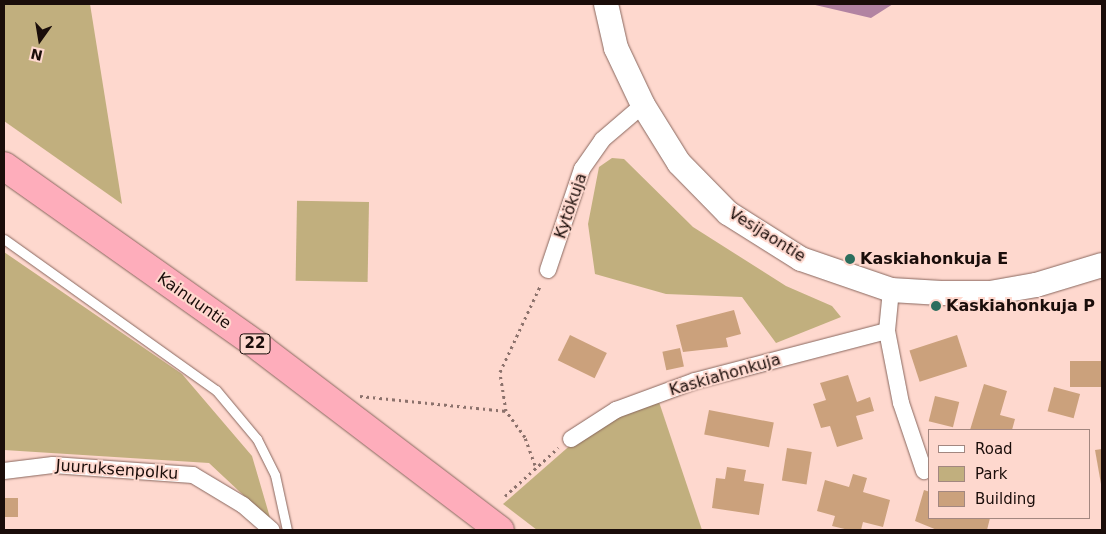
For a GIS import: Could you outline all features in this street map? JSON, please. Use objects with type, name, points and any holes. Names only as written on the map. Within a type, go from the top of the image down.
[{"type":"highway","name":"Kainuuntie","points":[[4,166],[262,349],[500,530]]},
{"type":"highway","name":"Kainuuntie","points":[[4,186],[474,530]]},
{"type":"street","name":"Vesijaontie","points":[[606,4],[616,48],[643,106],[679,164],[728,213],[801,259],[891,290],[990,293],[1036,285],[1102,265]]},
{"type":"street","name":"Kytökuja","points":[[548,270],[582,169],[602,140],[643,106]]},
{"type":"street","points":[[891,290],[887,331],[901,403],[924,471]]},
{"type":"street","name":"Kaskiahonkuja","points":[[571,439],[616,410],[695,381],[887,331]]},
{"type":"street","name":"Juuruksenpolku","points":[[4,470],[53,465],[193,475],[243,505],[272,530]]},
{"type":"lane","points":[[4,240],[216,390],[257,439],[275,475],[287,530]]},
{"type":"path","points":[[535,465],[525,437],[506,411],[500,372],[548,270]]},
{"type":"path","points":[[360,396],[506,411]]},
{"type":"path","points":[[505,496],[535,465],[571,439]]},
{"type":"green space","points":[[4,4],[90,4],[122,204],[4,121]]},
{"type":"green space","points":[[612,158],[624,159],[693,227],[786,286],[832,306],[841,317],[776,343],[742,297],[666,294],[595,274],[588,224],[599,167]]},
{"type":"green space","points":[[297,201],[369,202],[368,282],[296,281]]},
{"type":"green space","points":[[4,252],[182,374],[252,456],[271,521],[209,463],[4,450]]},
{"type":"green space","points":[[658,399],[702,530],[537,530],[503,504],[574,442],[616,415]]},
{"type":"shaded area","points":[[811,4],[893,4],[871,18]]},
{"type":"building","points":[[734,310],[741,334],[726,338],[728,347],[683,352],[676,325]]},
{"type":"building","points":[[570,335],[607,353],[595,378],[558,360]]},
{"type":"building","points":[[957,335],[967,366],[920,382],[909,350]]},
{"type":"building","points":[[680,348],[684,367],[666,370],[662,352]]},
{"type":"building","points":[[1070,361],[1102,361],[1102,387],[1070,387]]},
{"type":"building","points":[[848,375],[857,402],[870,397],[874,411],[856,416],[863,439],[837,447],[830,426],[821,428],[813,404],[826,400],[820,383]]},
{"type":"building","points":[[984,384],[1007,391],[1000,415],[1015,419],[1012,429],[970,429]]},
{"type":"building","points":[[1054,387],[1080,394],[1074,418],[1048,411]]},
{"type":"building","points":[[935,396],[959,402],[953,427],[929,421]]},
{"type":"building","points":[[709,410],[774,423],[769,447],[704,435]]},
{"type":"building","points":[[787,448],[812,452],[807,485],[782,481]]},
{"type":"building","points":[[1102,449],[1102,484],[1101,484],[1095,450]]},
{"type":"building","points":[[727,467],[746,470],[744,481],[764,484],[759,515],[712,508],[716,478],[725,479]]},
{"type":"building","points":[[853,474],[867,478],[863,492],[890,500],[883,527],[863,522],[861,530],[849,530],[832,526],[835,516],[817,511],[825,480],[849,487]]},
{"type":"building","points":[[924,490],[928,491],[928,519],[990,519],[987,530],[937,530],[915,521]]},
{"type":"building","points":[[4,498],[18,498],[18,517],[4,517]]},
{"type":"place","name":"Kaskiahonkuja E","points":[[850,259]]},
{"type":"place","name":"Kaskiahonkuja P","points":[[936,306]]}]
